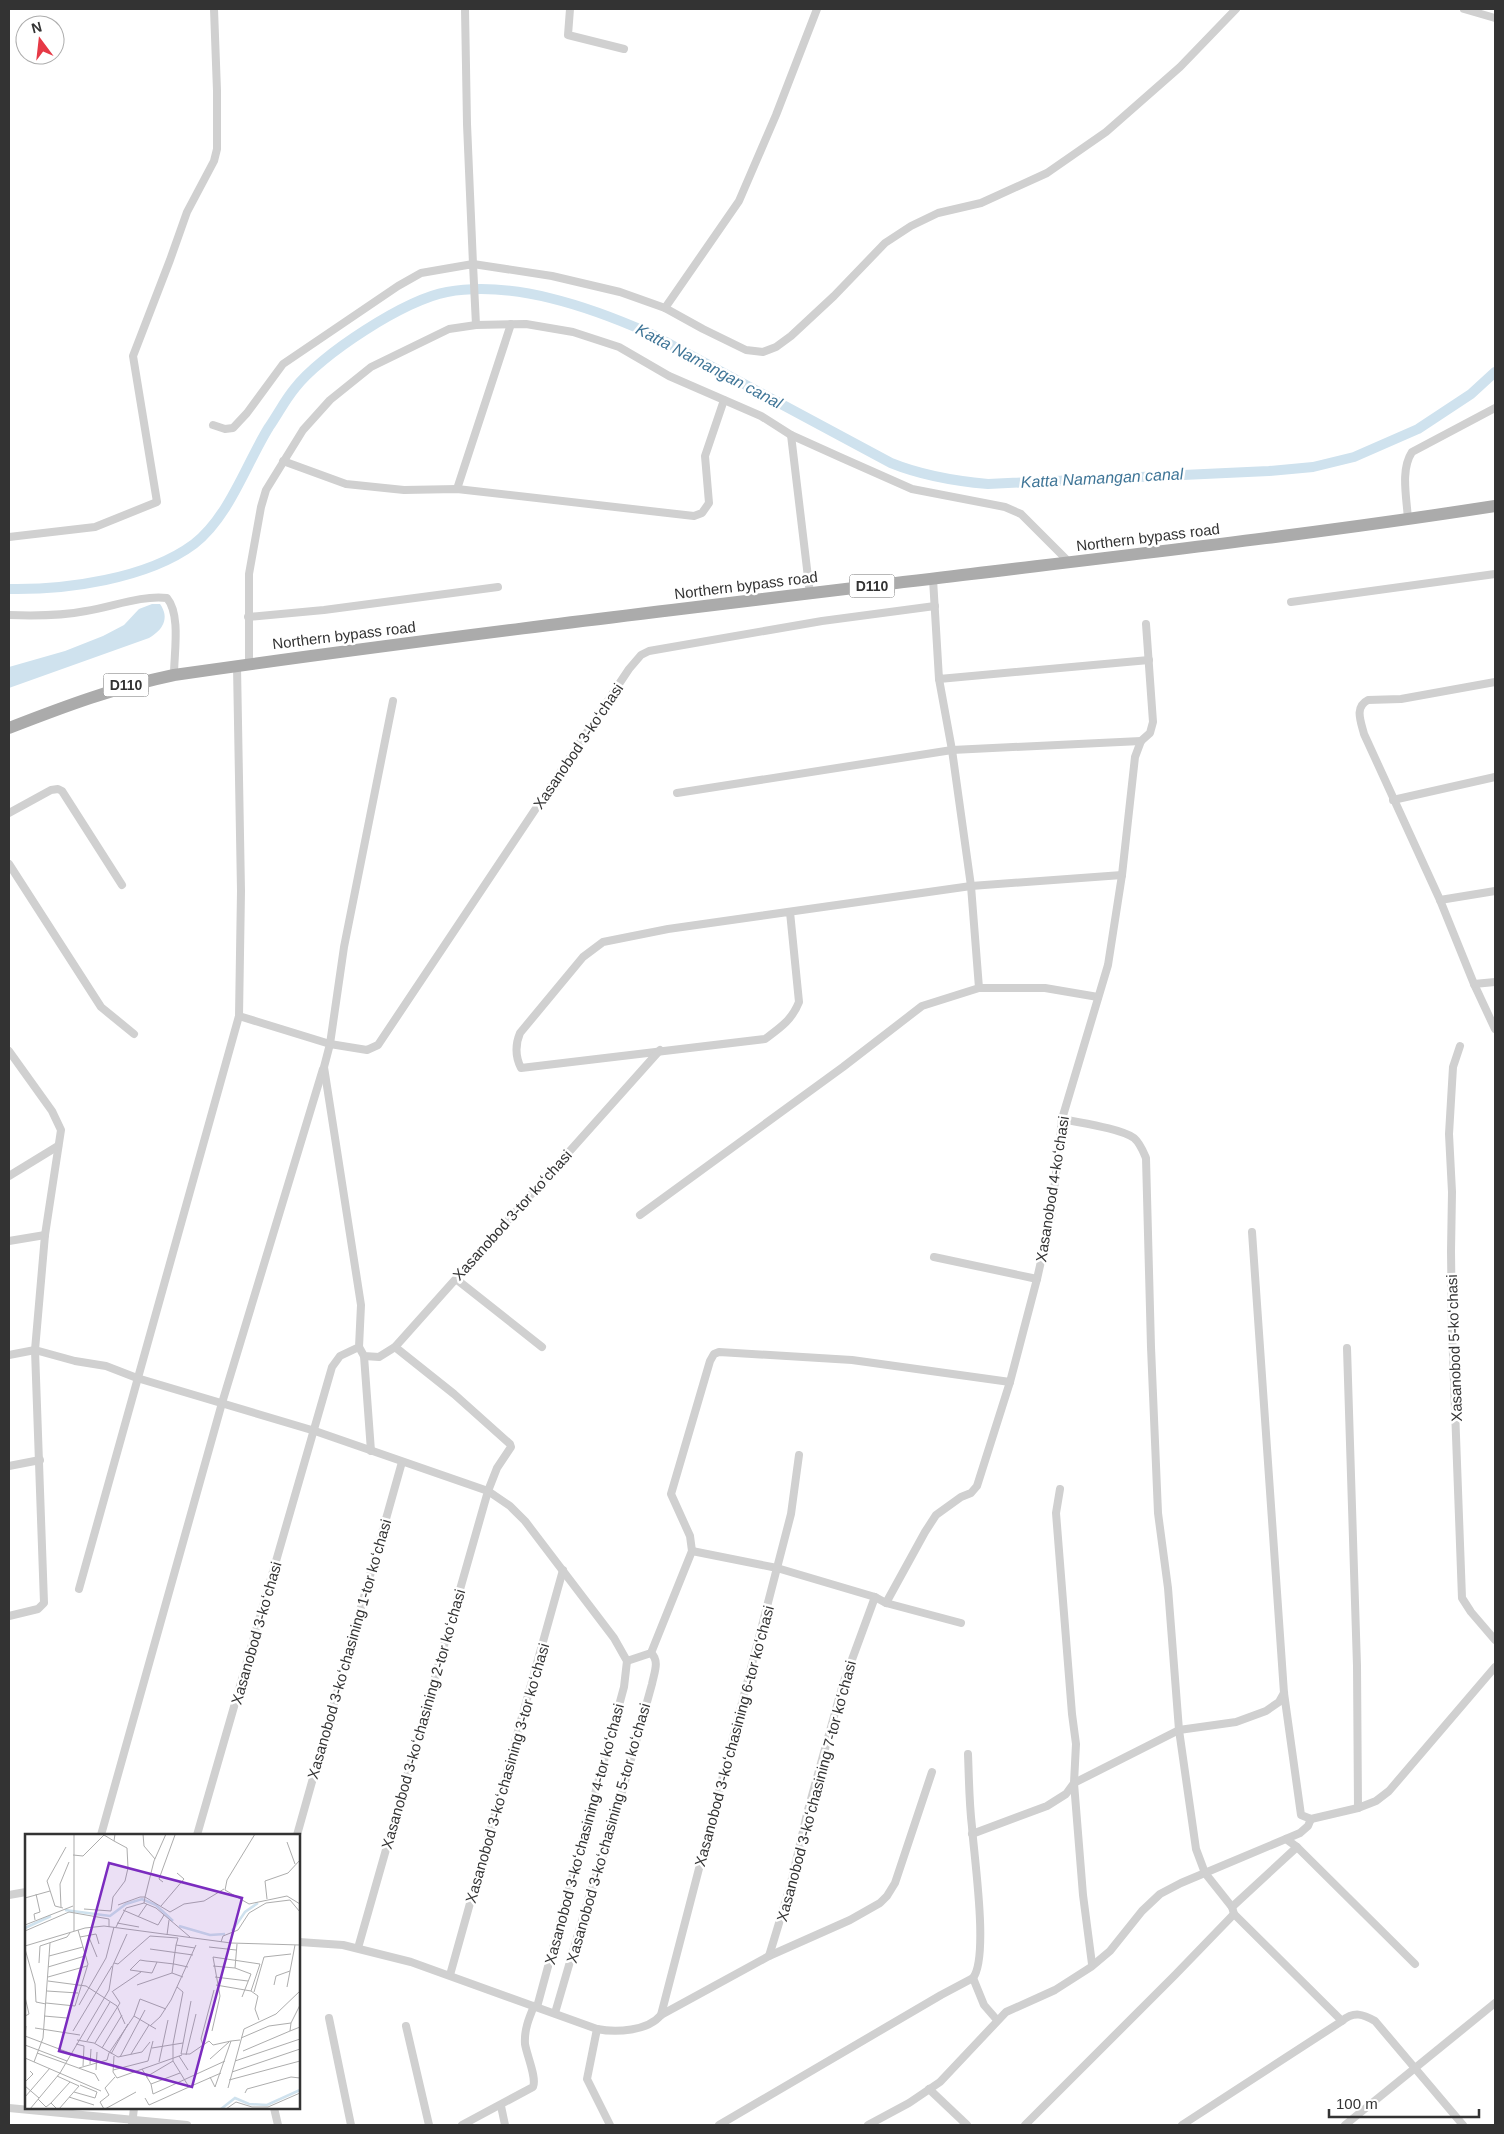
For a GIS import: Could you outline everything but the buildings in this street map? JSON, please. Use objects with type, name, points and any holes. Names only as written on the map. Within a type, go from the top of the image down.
[{"type":"main road","name":"Northern bypass road","points":[[9,728],[86,698],[129,685],[174,675],[1408,520],[1495,506]]},
{"type":"street","points":[[9,537],[95,528],[157,502],[133,356],[187,212],[214,161],[217,149],[214,9]]},
{"type":"street","points":[[465,9],[467,124],[476,321]]},
{"type":"street","points":[[570,9],[568,35],[624,49]]},
{"type":"street","points":[[665,308],[739,201],[776,115],[817,9]]},
{"type":"street","points":[[213,425],[225,429],[233,428],[247,413],[283,364],[398,286],[421,273],[473,264],[552,276],[620,292],[665,308],[746,350],[763,352],[776,347],[834,296],[886,243],[911,226],[938,213],[980,203],[1047,173],[1106,132],[1180,67],[1236,9]]},
{"type":"street","points":[[1464,9],[1495,18]]},
{"type":"street","points":[[79,1589],[239,1016],[242,891],[243,665],[248,617],[249,574],[266,490],[303,430],[323,408],[371,367],[450,329],[476,321],[526,324],[573,332],[619,347],[669,376],[761,416],[791,435],[912,489],[1005,506],[1021,514],[1069,562]]},
{"type":"street","points":[[457,489],[510,324]]},
{"type":"street","points":[[283,461],[346,484],[404,490],[457,489],[685,516],[702,513],[709,503],[705,456],[724,400]]},
{"type":"street","points":[[1408,520],[1406,474],[1407,460],[1412,452],[1495,408]]},
{"type":"street","points":[[791,435],[810,594]]},
{"type":"street","points":[[1291,602],[1495,574]]},
{"type":"street","points":[[933,579],[939,679],[952,750],[971,886],[979,988]]},
{"type":"street","points":[[248,617],[324,610],[498,587]]},
{"type":"street","points":[[9,615],[49,616],[86,612],[155,597],[167,598],[176,616],[174,675]]},
{"type":"street","name":"Xasanobod 3-koʻchasi","points":[[239,1016],[330,1044],[367,1050],[378,1045],[630,668],[641,655],[649,651],[822,621],[935,606]]},
{"type":"street","name":"Xasanobod 4-koʻchasi","points":[[886,1603],[936,1515],[961,1497],[971,1493],[977,1486],[1010,1382],[1037,1280],[1051,1217],[1062,1119],[1108,965],[1122,874],[1131,783],[1136,757],[1142,741],[1150,733],[1153,722],[1146,624]]},
{"type":"street","points":[[939,679],[1149,660]]},
{"type":"street","points":[[1495,682],[1401,699],[1368,700],[1363,702],[1359,711],[1364,734],[1440,900],[1474,984],[1495,1029]]},
{"type":"street","points":[[101,1834],[222,1403],[330,1044],[344,947],[393,701]]},
{"type":"street","points":[[677,793],[952,750],[1142,741]]},
{"type":"street","points":[[1393,800],[1495,777]]},
{"type":"street","points":[[9,813],[52,790],[58,789],[62,792],[122,885]]},
{"type":"street","points":[[9,864],[101,1008],[134,1034]]},
{"type":"street","points":[[790,912],[799,1002],[794,1015],[788,1023],[765,1039],[521,1068],[516,1042],[520,1033],[584,957],[603,942],[668,929],[971,886],[1122,874]]},
{"type":"street","points":[[1440,900],[1495,892]]},
{"type":"street","points":[[1474,984],[1495,982]]},
{"type":"street","points":[[640,1215],[836,1073],[922,1006],[979,988],[1045,988],[1098,997]]},
{"type":"street","name":"Xasanobod 5-koʻchasi","points":[[1460,1046],[1453,1067],[1449,1134],[1452,1192],[1450,1251],[1452,1328],[1462,1598],[1471,1612],[1495,1640]]},
{"type":"street","name":"Xasanobod 3-tor koʻchasi","points":[[364,1356],[378,1357],[395,1347],[660,1050]]},
{"type":"street","points":[[9,1052],[58,1122],[61,1130],[45,1234],[35,1350],[44,1603],[38,1609],[9,1616]]},
{"type":"street","points":[[324,1067],[361,1305],[359,1346],[364,1356],[371,1451]]},
{"type":"street","points":[[1062,1119],[1103,1127],[1134,1138],[1140,1145],[1146,1158],[1158,1513],[1168,1588],[1179,1730],[1196,1849],[1205,1873],[1233,1910],[1342,2021]]},
{"type":"street","points":[[9,1176],[58,1146]]},
{"type":"street","points":[[1252,1232],[1284,1694],[1301,1815],[1311,1819],[1358,1808],[1376,1801],[1389,1791],[1495,1667]]},
{"type":"street","points":[[9,1241],[45,1234]]},
{"type":"street","points":[[934,1258],[1037,1280]]},
{"type":"street","points":[[456,1279],[542,1347]]},
{"type":"street","name":"Xasanobod 3-koʻchasi","points":[[197,1834],[335,1360],[359,1346]]},
{"type":"street","name":"Xasanobod 3-koʻchasining 2-tor koʻchasi","points":[[358,1948],[488,1491],[497,1468],[509,1451],[510,1444],[454,1394],[395,1347]]},
{"type":"street","points":[[1347,1348],[1357,1666],[1358,1808]]},
{"type":"street","points":[[9,1355],[35,1350],[76,1362],[106,1366],[137,1378],[314,1431],[488,1491],[510,1506],[525,1521],[614,1638],[627,1661],[651,1652],[692,1551],[690,1536],[672,1494],[710,1361],[714,1354],[719,1352],[852,1360],[1010,1382]]},
{"type":"street","name":"Xasanobod 3-koʻchasining 6-tor koʻchasi","points":[[661,2015],[791,1514],[799,1455]]},
{"type":"street","points":[[9,1466],[40,1460]]},
{"type":"street","name":"Xasanobod 3-koʻchasining 1-tor koʻchasi","points":[[297,1834],[402,1462]]},
{"type":"street","points":[[1060,1489],[1056,1514],[1076,1744],[1074,1783],[1083,1895],[1092,1964]]},
{"type":"street","points":[[692,1551],[777,1568],[875,1597],[886,1603],[961,1623]]},
{"type":"street","name":"Xasanobod 3-koʻchasining 3-tor koʻchasi","points":[[450,1975],[563,1570]]},
{"type":"street","name":"Xasanobod 3-koʻchasining 7-tor koʻchasi","points":[[769,1956],[790,1887],[808,1810],[843,1684],[875,1597]]},
{"type":"street","name":"Xasanobod 3-koʻchasining 5-tor koʻchasi","points":[[556,2014],[588,1900],[612,1828],[652,1684],[656,1659],[651,1652]]},
{"type":"street","name":"Xasanobod 3-koʻchasining 4-tor koʻchasi","points":[[501,2106],[530,2090],[535,2083],[529,2064],[525,2033],[536,2006],[624,1687],[627,1661]]},
{"type":"street","points":[[972,1834],[1047,1806],[1066,1794],[1074,1783],[1179,1730],[1236,1722],[1266,1711],[1278,1702],[1284,1694]]},
{"type":"street","points":[[719,2125],[973,1978],[978,1970],[980,1959],[979,1895],[972,1834],[968,1754]]},
{"type":"street","points":[[300,1942],[358,1948],[450,1975],[597,2029],[608,2031],[637,2028],[656,2020],[661,2015],[769,1956],[850,1920],[880,1904],[887,1896],[897,1876],[932,1772]]},
{"type":"street","points":[[868,2125],[909,2103],[940,2082],[997,2020],[1014,2008],[1055,1990],[1110,1952],[1142,1911],[1160,1894],[1300,1833],[1308,1826],[1311,1819]]},
{"type":"street","points":[[1286,1839],[1297,1846],[1415,1964]]},
{"type":"street","points":[[1025,2125],[1175,1975],[1233,1910],[1297,1846]]},
{"type":"street","points":[[9,1895],[25,1892]]},
{"type":"street","points":[[973,1978],[984,2005],[997,2020]]},
{"type":"street","points":[[1345,2125],[1495,2004]]},
{"type":"street","points":[[1182,2125],[1342,2021],[1348,2015],[1360,2014],[1375,2021],[1463,2125]]},
{"type":"street","points":[[329,2018],[351,2125]]},
{"type":"street","points":[[406,2026],[429,2125]]},
{"type":"street","points":[[597,2029],[587,2079],[610,2125]]},
{"type":"street","points":[[929,2089],[967,2125]]},
{"type":"street","points":[[462,2125],[501,2106],[505,2125]]},
{"type":"street","points":[[9,2108],[132,2123],[187,2125]]},
{"type":"street","points":[[132,2123],[134,2109]]},
{"type":"street","points":[[274,2109],[278,2125]]},
{"type":"water","points":[[152,604],[160,604],[165,619],[158,631],[149,638],[9,688],[9,667],[65,651],[103,636],[124,625],[139,609]]},
{"type":"waterway","name":"Katta Namangan canal","points":[[9,589],[31,589],[80,584],[130,574],[175,556],[194,544],[217,520],[269,427],[291,393],[307,375],[343,345],[365,330],[409,305],[447,292],[472,289],[498,290],[551,298],[577,305],[649,333],[891,463],[939,477],[988,484],[1269,471],[1313,467],[1354,457],[1418,429],[1471,394],[1495,372]]}]
